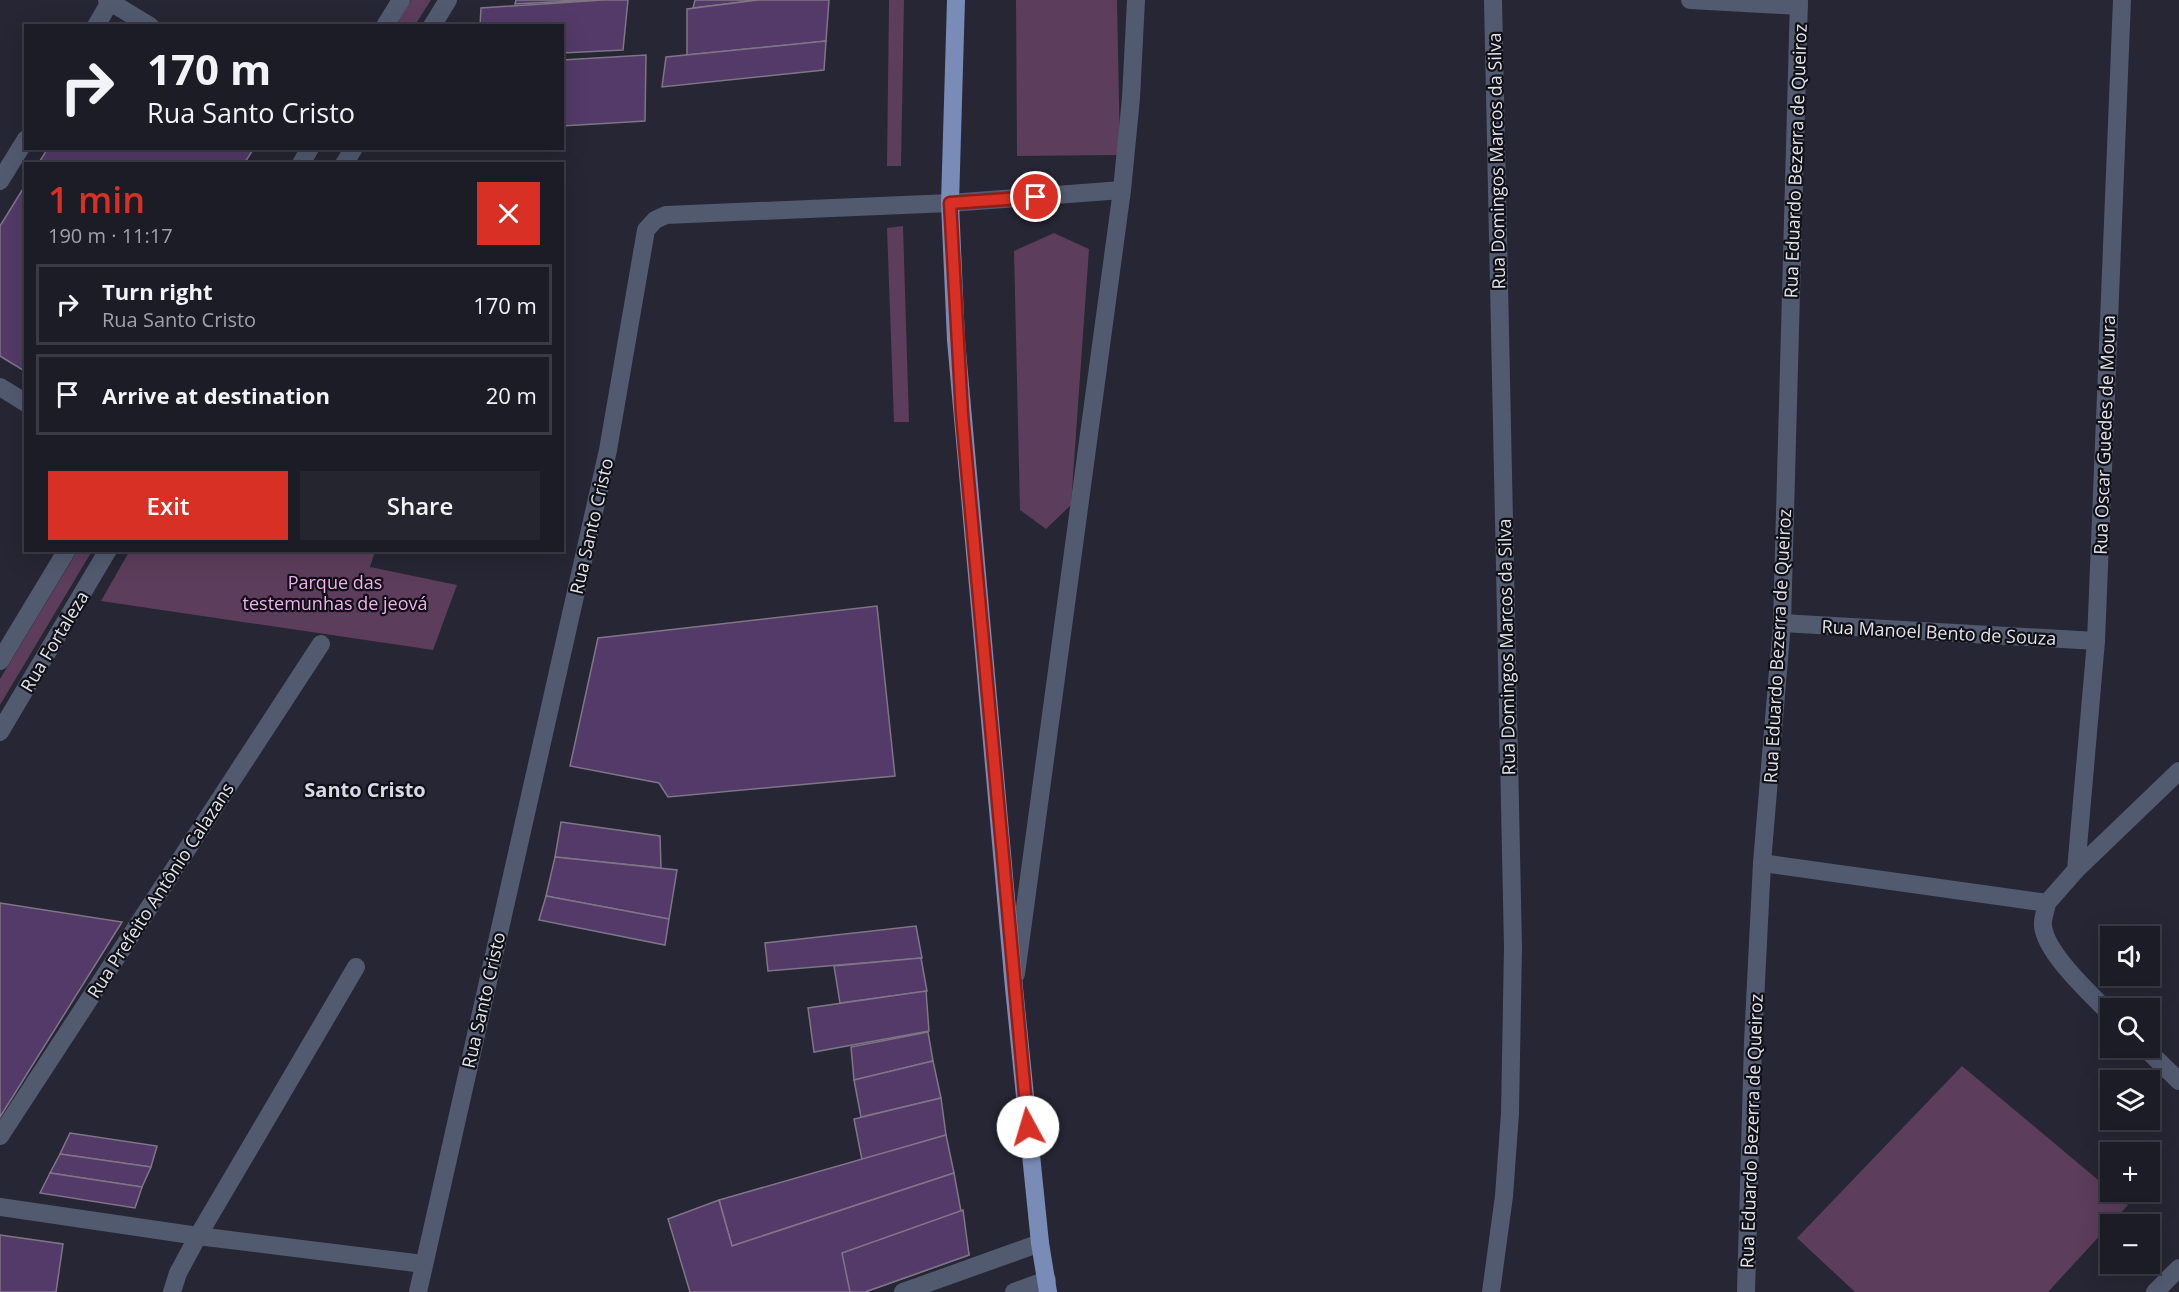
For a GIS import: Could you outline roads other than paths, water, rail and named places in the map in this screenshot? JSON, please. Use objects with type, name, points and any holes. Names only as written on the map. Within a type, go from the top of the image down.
[{"type":"main road","points":[[956,0],[950,203],[962,414],[1014,988],[1040,1243],[1047,1286]]},
{"type":"street","points":[[386,24],[401,0]]},
{"type":"street","points":[[433,24],[448,0]]},
{"type":"street","points":[[1014,988],[1122,190],[1131,98],[1136,0]]},
{"type":"street","name":"Rua Domingos Marcos da Silva","points":[[1491,1292],[1504,1196],[1510,1113],[1513,946],[1493,0]]},
{"type":"street","points":[[1690,0],[1799,3]]},
{"type":"street","name":"Rua Oscar Guedes de Moura","points":[[2076,870],[2096,641],[2122,0]]},
{"type":"street","points":[[97,24],[110,1],[147,24]]},
{"type":"street","name":"Rua Eduardo Bezerra de Queiroz","points":[[1746,1292],[1753,1042],[1762,863],[1782,623],[1799,3]]},
{"type":"street","points":[[0,181],[24,142]]},
{"type":"street","name":"Rua Santo Cristo","points":[[418,1292],[609,450],[645,230],[655,220],[666,215],[882,204],[950,203],[1122,190]]},
{"type":"street","points":[[0,387],[24,402]]},
{"type":"street","name":"Rua Fortaleza","points":[[0,661],[66,552]]},
{"type":"street","name":"Rua Fortaleza","points":[[0,732],[107,552]]},
{"type":"street","name":"Rua Manoel Bento de Souza","points":[[1782,623],[2096,641]]},
{"type":"street","name":"Rua Prefeito Antônio Calazans","points":[[0,1136],[321,644]]},
{"type":"street","points":[[2100,1004],[2071,975],[2053,950],[2043,926],[2047,903],[2076,870],[2179,771]]},
{"type":"street","points":[[1762,863],[2047,903]]},
{"type":"street","points":[[172,1292],[178,1273],[198,1236],[356,967]]},
{"type":"street","points":[[2155,1058],[2179,1081]]},
{"type":"street","points":[[0,1207],[198,1236],[423,1264]]},
{"type":"street","points":[[903,1292],[1040,1243]]},
{"type":"street","points":[[2155,1292],[2179,1268]]},
{"type":"street","points":[[1014,1292],[1047,1286]]},
{"type":"district","name":"Santo Cristo","points":[[365,789]]},
{"type":"park label","name":"Parque das testemunhas de jeová","points":[[335,592]]}]
